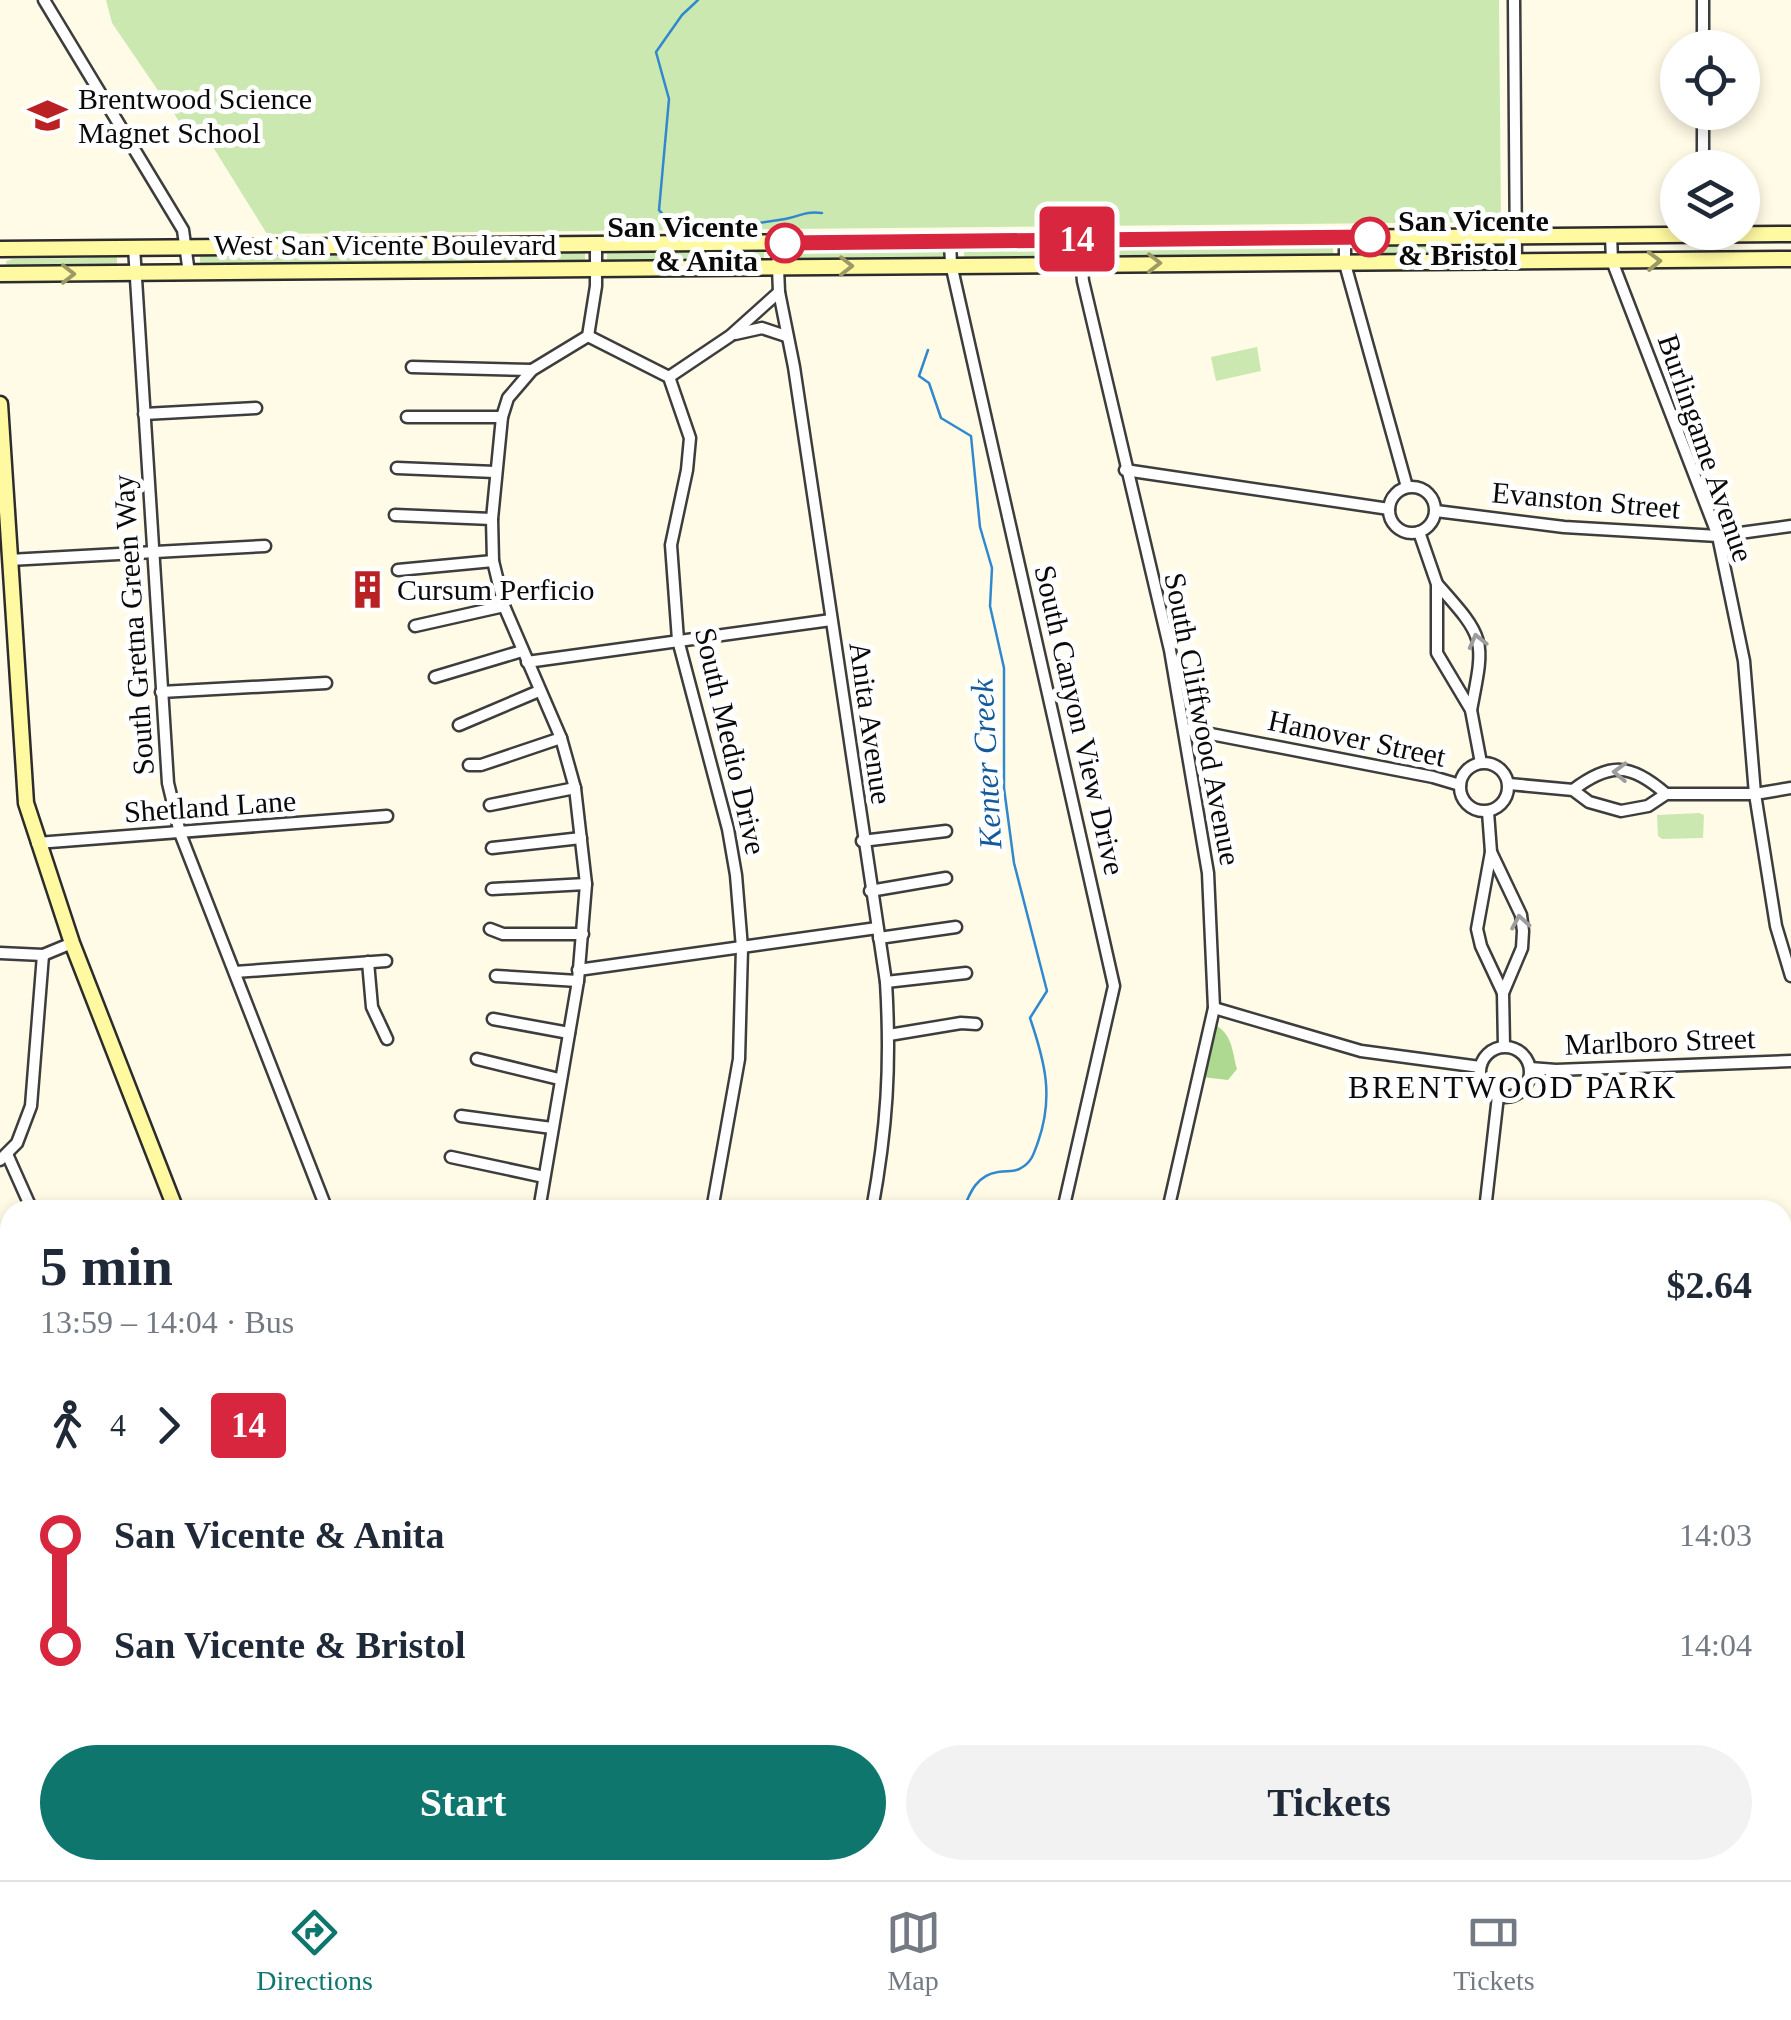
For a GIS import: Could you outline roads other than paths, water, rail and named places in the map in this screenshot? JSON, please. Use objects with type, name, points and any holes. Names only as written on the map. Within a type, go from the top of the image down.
[{"type":"main road","name":"West San Vicente Boulevard","points":[[0,249],[1660,234]]},
{"type":"main road","name":"West San Vicente Boulevard","points":[[1760,234],[1791,234]]},
{"type":"main road","name":"West San Vicente Boulevard","points":[[0,274],[1791,259]]},
{"type":"main road","points":[[0,404],[24,789],[37,843],[72,943],[172,1200]]},
{"type":"street","points":[[44,0],[183,230],[189,273]]},
{"type":"street","points":[[1514,0],[1516,262]]},
{"type":"street","points":[[1703,0],[1703,30]]},
{"type":"street","name":"Burlingame Avenue","points":[[1612,235],[1612,261],[1718,536],[1744,661],[1755,794],[1777,928],[1791,976]]},
{"type":"street","points":[[1345,237],[1345,264],[1407,487]]},
{"type":"street","name":"South Cliffwood Avenue","points":[[1078,239],[1079,263],[1186,729],[1208,872],[1214,1008],[1170,1200]]},
{"type":"street","name":"South Canyon View Drive","points":[[950,242],[951,264],[1114,986],[1066,1200]]},
{"type":"street","points":[[588,336],[596,244]]},
{"type":"street","name":"Anita Avenue","points":[[777,244],[779,292],[794,367],[886,982],[888,1114],[874,1200]]},
{"type":"street","name":"South Gretna Green Way","points":[[134,247],[165,767],[180,832],[323,1200]]},
{"type":"street","points":[[1704,250],[1704,260]]},
{"type":"street","points":[[588,336],[669,377],[730,336],[779,292]]},
{"type":"street","points":[[730,336],[762,328],[786,336]]},
{"type":"street","points":[[540,1200],[578,976],[586,884],[575,788],[561,738],[504,606],[493,561],[492,519],[502,417],[508,398],[532,370],[588,336]]},
{"type":"street","points":[[412,368],[532,370]]},
{"type":"street","name":"South Medio Drive","points":[[669,377],[690,438],[671,544],[678,640],[728,829],[742,948],[738,1059],[714,1200]]},
{"type":"street","points":[[144,414],[256,408]]},
{"type":"street","points":[[407,417],[502,417]]},
{"type":"street","points":[[398,468],[495,472]]},
{"type":"street","points":[[1125,470],[1389,509]]},
{"type":"street","points":[[1407,487],[1428,492],[1436,511],[1431,524],[1419,532],[1398,528],[1389,509],[1394,495],[1407,487]]},
{"type":"street","name":"Evanston Street","points":[[1436,511],[1564,527],[1718,536],[1791,526]]},
{"type":"street","points":[[396,515],[492,519]]},
{"type":"street","points":[[1419,532],[1437,584],[1437,653],[1470,710],[1480,763]]},
{"type":"street","points":[[9,560],[264,546]]},
{"type":"street","points":[[398,570],[493,561]]},
{"type":"street","points":[[1437,584],[1479,636],[1481,662],[1470,710]]},
{"type":"street","points":[[415,626],[504,606]]},
{"type":"street","points":[[435,677],[524,656],[831,620]]},
{"type":"street","points":[[162,692],[326,683]]},
{"type":"street","points":[[459,725],[539,691]]},
{"type":"street","name":"Hanover Street","points":[[1186,729],[1460,785]]},
{"type":"street","points":[[469,765],[481,765],[561,738]]},
{"type":"street","points":[[1509,784],[1503,803],[1488,812],[1465,803],[1460,785],[1468,769],[1480,763],[1496,766],[1509,784],[1573,790],[1588,802],[1621,812],[1648,806],[1666,794],[1755,794],[1791,788]]},
{"type":"street","points":[[1573,790],[1590,776],[1621,769],[1650,780],[1666,794]]},
{"type":"street","points":[[490,805],[575,788]]},
{"type":"street","points":[[1488,812],[1491,852],[1477,929],[1503,993],[1504,1046]]},
{"type":"street","name":"Shetland Lane","points":[[37,843],[387,816]]},
{"type":"street","points":[[862,841],[946,831]]},
{"type":"street","points":[[492,848],[582,838]]},
{"type":"street","points":[[1491,852],[1514,899],[1523,931],[1522,948],[1503,993]]},
{"type":"street","points":[[870,891],[946,878]]},
{"type":"street","points":[[492,889],[586,884]]},
{"type":"street","points":[[496,976],[578,976],[742,948],[956,927]]},
{"type":"street","points":[[490,929],[504,934],[584,934]]},
{"type":"street","points":[[0,952],[43,954],[72,943]]},
{"type":"street","points":[[27,1200],[4,1157],[25,1127],[31,1106],[43,954]]},
{"type":"street","points":[[234,972],[386,960]]},
{"type":"street","points":[[368,962],[372,1007],[387,1038]]},
{"type":"street","points":[[886,982],[966,973]]},
{"type":"street","points":[[1214,1008],[1361,1051],[1480,1067]]},
{"type":"street","points":[[493,1019],[569,1033]]},
{"type":"street","points":[[889,1034],[961,1022],[976,1024]]},
{"type":"street","points":[[1504,1046],[1518,1050],[1530,1068],[1524,1088],[1512,1096],[1498,1096],[1486,1088],[1480,1067],[1486,1055],[1504,1046]]},
{"type":"street","points":[[477,1059],[560,1079]]},
{"type":"street","name":"Marlboro Street","points":[[1530,1068],[1791,1061]]},
{"type":"street","points":[[1487,1200],[1498,1096]]},
{"type":"street","points":[[461,1116],[552,1128]]},
{"type":"street","points":[[450,1157],[544,1176]]},
{"type":"waterway","name":"Kenter Creek","points":[[698,0],[682,15],[656,52],[669,99],[659,210],[672,224],[685,227],[746,224],[822,213]]},
{"type":"waterway","name":"Kenter Creek","points":[[928,350],[919,376],[929,383],[941,418],[971,436],[980,527],[992,568],[990,606],[1004,668],[1004,788],[1014,863],[1047,991],[1030,1018],[1040,1050],[1046,1095],[1043,1126],[1035,1150],[1028,1163],[1018,1170],[991,1174],[980,1181],[968,1200]]},
{"type":"place","name":"Brentwood Science Magnet School","points":[[48,115]]},
{"type":"place","name":"San Vicente & Bristol","points":[[1370,237]]},
{"type":"place","name":"San Vicente & Anita","points":[[785,243]]},
{"type":"place","name":"Cursum Perficio","points":[[367,589]]},
{"type":"district","name":"BRENTWOOD PARK","points":[[1513,1087]]}]
